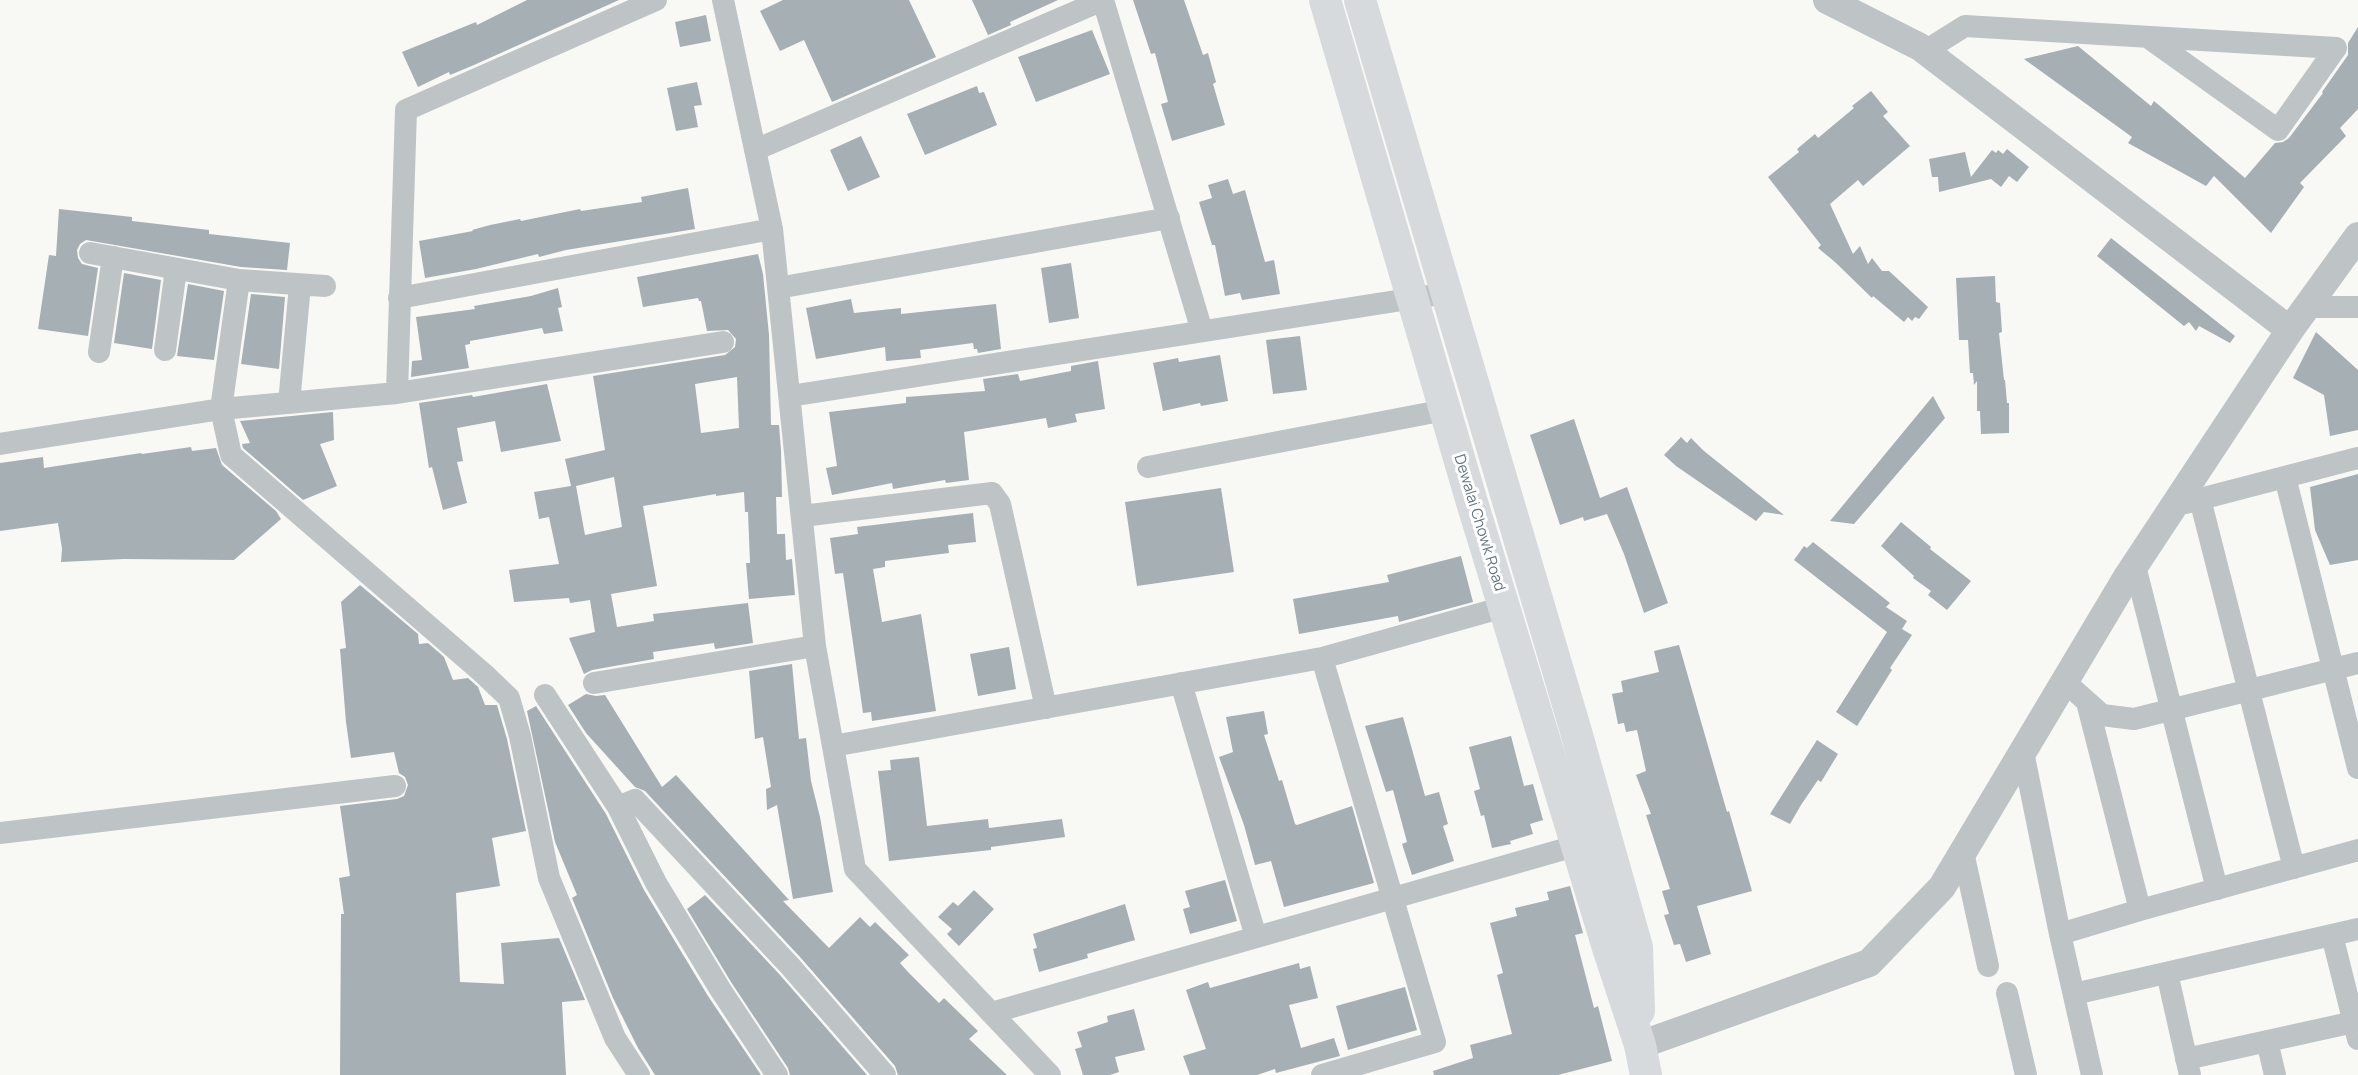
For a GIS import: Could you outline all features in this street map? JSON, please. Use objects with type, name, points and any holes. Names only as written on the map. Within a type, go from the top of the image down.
[{"type":"main road","name":"Dewalai Chowk Road","points":[[1324,0],[1504,607],[1576,845],[1640,1045],[1646,1075]]},
{"type":"main road","name":"Dewalai Chowk Road","points":[[1360,0],[1637,947],[1640,1045]]},
{"type":"street","points":[[397,393],[406,110],[656,0]]},
{"type":"street","points":[[723,0],[772,229],[815,646],[855,869],[1050,1075]]},
{"type":"street","points":[[756,150],[1103,0],[1202,331]]},
{"type":"street","points":[[1827,0],[1924,51],[2298,319],[2358,307]]},
{"type":"street","points":[[1924,51],[1965,26],[2336,48],[2278,130],[2149,38]]},
{"type":"street","points":[[778,288],[1169,218]]},
{"type":"street","points":[[399,298],[772,229]]},
{"type":"street","points":[[1640,1045],[1869,963],[1942,887],[2135,566],[2187,502],[2298,319],[2358,236]]},
{"type":"street","points":[[90,253],[239,280],[325,286]]},
{"type":"street","points":[[99,352],[113,258]]},
{"type":"street","points":[[165,350],[176,269]]},
{"type":"street","points":[[239,280],[221,409],[231,455],[509,698],[520,736],[549,878],[615,1038],[639,1075]]},
{"type":"street","points":[[289,403],[300,285]]},
{"type":"street","points":[[790,396],[1447,292]]},
{"type":"street","points":[[0,444],[221,409],[397,393],[723,342]]},
{"type":"street","points":[[1148,467],[1445,410]]},
{"type":"street","points":[[2187,502],[2358,458]]},
{"type":"street","points":[[2285,477],[2358,768]]},
{"type":"street","points":[[802,516],[992,493],[1000,504],[1046,708]]},
{"type":"street","points":[[2187,502],[2249,690],[2294,868]]},
{"type":"street","points":[[2135,566],[2217,889]]},
{"type":"street","points":[[833,746],[1322,658],[1504,607]]},
{"type":"street","points":[[594,684],[815,646]]},
{"type":"street","points":[[1322,658],[1436,1042],[1322,1075]]},
{"type":"street","points":[[2065,682],[2102,715],[2134,718],[2358,663]]},
{"type":"street","points":[[1181,684],[1256,937]]},
{"type":"street","points":[[545,695],[618,807],[662,893],[720,989],[777,1075]]},
{"type":"street","points":[[2087,702],[2140,910]]},
{"type":"street","points":[[2023,752],[2060,934],[2092,1075]]},
{"type":"street","points":[[0,833],[395,786]]},
{"type":"street","points":[[618,807],[634,800],[790,966],[885,1075]]},
{"type":"street","points":[[991,1013],[1606,837]]},
{"type":"street","points":[[2060,934],[2358,850]]},
{"type":"street","points":[[1963,852],[1988,966]]},
{"type":"street","points":[[2074,994],[2358,930]]},
{"type":"street","points":[[2167,973],[2188,1067],[2268,1041],[2356,1030],[2332,935]]},
{"type":"street","points":[[2007,993],[2026,1075]]},
{"type":"street","points":[[2268,1041],[2275,1075]]},
{"type":"building","points":[[527,0],[619,0],[474,65],[450,75],[449,72],[418,87],[402,52],[476,22],[477,25]]},
{"type":"building","points":[[783,0],[909,0],[936,57],[832,102],[804,40],[780,51],[760,11]]},
{"type":"building","points":[[972,0],[1058,0],[988,35]]},
{"type":"building","points":[[1133,0],[1184,0],[1203,55],[1208,53],[1216,82],[1213,84],[1225,125],[1172,141],[1161,104],[1168,102],[1155,53],[1151,54]]},
{"type":"building","points":[[706,15],[711,41],[680,47],[675,22]]},
{"type":"building","points":[[2358,27],[2358,109],[2340,128],[2346,136],[2300,183],[2304,187],[2271,233],[2214,176],[2206,186],[2128,143],[2132,137],[2024,59],[2078,46],[2151,106],[2154,101],[2245,178],[2275,143],[2289,138],[2323,93],[2348,55],[2348,43]]},
{"type":"building","points":[[1092,30],[1110,74],[1036,102],[1018,57]]},
{"type":"building","points":[[697,82],[702,105],[694,106],[698,127],[676,131],[667,88]]},
{"type":"building","points":[[977,86],[979,93],[984,92],[997,125],[925,155],[907,114]]},
{"type":"building","points":[[1871,91],[1888,112],[1883,116],[1910,146],[1863,186],[1858,180],[1830,204],[1853,254],[1860,246],[1868,264],[1872,258],[1882,271],[1889,271],[1928,307],[1919,319],[1915,317],[1912,321],[1908,317],[1904,322],[1873,296],[1872,298],[1818,248],[1821,245],[1768,177],[1799,152],[1797,149],[1815,134],[1818,138]]},
{"type":"building","points":[[861,136],[880,177],[848,191],[830,150]]},
{"type":"building","points":[[2007,149],[2029,167],[2017,182],[2009,176],[2001,187],[1991,179],[1939,192],[1938,177],[1932,177],[1929,159],[1965,152],[1971,177],[1992,150],[1996,153],[1998,150],[2003,154]]},
{"type":"building","points":[[1228,179],[1233,194],[1245,190],[1265,262],[1274,260],[1280,294],[1242,300],[1240,293],[1225,296],[1215,245],[1212,245],[1199,202],[1212,198],[1208,185]]},
{"type":"building","points":[[688,188],[695,229],[566,250],[539,257],[538,254],[425,278],[419,241],[520,219],[521,221],[580,209],[581,211],[642,202],[641,197]]},
{"type":"building","points":[[59,209],[132,217],[132,221],[209,230],[209,234],[290,243],[287,270],[241,267],[86,240],[77,250],[78,258],[82,264],[98,268],[88,336],[38,329],[49,255],[56,256]]},
{"type":"building","points":[[2111,238],[2235,336],[2230,343],[2199,326],[2196,331],[2189,322],[2184,326],[2097,256]]},
{"type":"building","points":[[758,254],[763,274],[769,335],[771,425],[779,425],[781,450],[782,497],[776,497],[777,534],[785,534],[786,560],[792,559],[795,595],[749,599],[746,563],[750,563],[748,512],[745,512],[744,492],[716,496],[716,494],[643,506],[657,586],[611,594],[617,627],[654,621],[653,614],[748,603],[753,643],[715,649],[714,643],[653,652],[654,659],[592,670],[584,674],[569,638],[595,632],[590,600],[570,603],[569,598],[514,602],[509,570],[559,564],[549,517],[539,519],[534,492],[571,486],[565,459],[605,450],[593,376],[725,355],[735,347],[736,339],[728,330],[707,331],[701,301],[698,298],[643,307],[637,277]],"holes":[[[737,377],[739,428],[701,433],[695,384]],[[614,477],[622,527],[585,535],[576,486]]]},
{"type":"building","points":[[1071,263],[1079,318],[1049,323],[1041,268]]},
{"type":"building","points":[[124,273],[161,280],[152,349],[114,343]]},
{"type":"building","points":[[1995,276],[1996,302],[2000,303],[2002,332],[1999,333],[2004,380],[2007,403],[2009,403],[2009,433],[1981,434],[1980,411],[1977,411],[1977,381],[1974,385],[1973,373],[1970,373],[1968,340],[1959,340],[1956,278]]},
{"type":"building","points":[[188,284],[224,291],[214,360],[177,356]]},
{"type":"building","points":[[558,288],[562,307],[558,308],[563,331],[544,334],[542,328],[470,341],[470,344],[465,345],[469,368],[411,377],[412,361],[422,360],[416,317],[475,309],[474,306],[531,296]]},
{"type":"building","points":[[251,294],[285,297],[279,369],[241,364]]},
{"type":"building","points":[[851,299],[854,313],[901,308],[901,314],[996,304],[1001,349],[978,353],[973,343],[920,350],[921,358],[886,361],[885,347],[816,359],[806,308]]},
{"type":"building","points":[[2316,332],[2358,370],[2358,430],[2330,436],[2324,395],[2293,378]]},
{"type":"building","points":[[1300,336],[1307,390],[1273,394],[1266,340]]},
{"type":"building","points":[[1220,355],[1228,401],[1201,406],[1200,403],[1163,411],[1153,363],[1178,358],[1179,362]]},
{"type":"building","points":[[1098,361],[1105,409],[1075,414],[1077,422],[1048,428],[1046,418],[964,432],[969,480],[946,483],[945,480],[893,489],[892,483],[832,495],[826,468],[837,466],[829,412],[906,403],[906,397],[985,391],[983,379],[1018,374],[1020,381],[1071,371],[1071,366]]},
{"type":"building","points":[[547,384],[561,441],[501,452],[495,421],[457,428],[463,461],[457,462],[467,503],[443,510],[432,467],[429,468],[419,403],[472,395],[473,397]]},
{"type":"building","points":[[1933,396],[1945,418],[1854,524],[1830,521]]},
{"type":"building","points":[[333,412],[334,440],[320,444],[337,486],[303,500],[243,448],[242,444],[250,443],[240,421]]},
{"type":"building","points":[[1574,419],[1600,498],[1627,487],[1668,603],[1644,613],[1624,554],[1607,514],[1584,521],[1583,517],[1560,525],[1530,435]]},
{"type":"building","points":[[1681,437],[1687,443],[1691,438],[1784,515],[1764,512],[1756,521],[1676,466],[1664,455]]},
{"type":"building","points":[[191,447],[192,451],[216,448],[222,465],[276,511],[281,519],[234,560],[124,559],[61,562],[62,549],[58,523],[0,531],[0,463],[43,457],[44,468]]},
{"type":"building","points":[[2358,474],[2358,560],[2330,565],[2315,530],[2310,487]]},
{"type":"building","points":[[1221,488],[1234,572],[1137,586],[1125,502]]},
{"type":"building","points":[[973,513],[976,542],[948,545],[949,553],[885,561],[885,567],[873,569],[882,622],[921,614],[936,711],[872,721],[871,712],[863,713],[843,573],[835,574],[830,538],[858,534],[857,527]]},
{"type":"building","points":[[1901,522],[1931,547],[1930,549],[1971,581],[1947,610],[1928,595],[1931,591],[1913,578],[1914,576],[1881,546]]},
{"type":"building","points":[[1813,542],[1890,603],[1886,607],[1907,621],[1902,629],[1912,635],[1857,726],[1836,712],[1887,632],[1794,560],[1804,546],[1807,548]]},
{"type":"building","points":[[1461,556],[1473,602],[1399,622],[1398,616],[1299,634],[1293,599],[1389,582],[1387,575]]},
{"type":"building","points":[[360,585],[418,634],[419,644],[428,643],[444,657],[453,680],[468,678],[478,687],[485,705],[497,705],[507,739],[526,831],[492,838],[500,886],[456,893],[460,982],[504,984],[501,943],[559,938],[585,1000],[562,1002],[566,1075],[340,1075],[341,914],[344,914],[339,878],[350,876],[340,806],[397,799],[404,796],[408,785],[405,777],[399,773],[394,752],[351,758],[340,649],[346,648],[341,602]]},
{"type":"building","points":[[1679,645],[1752,891],[1697,906],[1711,954],[1686,962],[1680,944],[1674,945],[1664,915],[1669,914],[1662,891],[1670,889],[1646,815],[1651,814],[1636,775],[1646,771],[1637,730],[1626,732],[1624,723],[1618,724],[1612,694],[1623,692],[1621,681],[1659,672],[1654,651]]},
{"type":"building","points":[[1009,647],[1016,689],[978,696],[970,654]]},
{"type":"building","points":[[792,664],[799,739],[806,738],[811,781],[820,817],[833,892],[793,899],[777,805],[767,810],[766,789],[771,787],[763,737],[755,739],[749,671]]},
{"type":"building","points":[[586,694],[605,695],[662,787],[676,775],[789,900],[783,901],[829,948],[860,917],[870,927],[875,922],[909,955],[900,963],[939,1003],[944,998],[978,1031],[969,1039],[1007,1075],[898,1075],[895,1066],[800,957],[645,791],[635,787],[586,733],[568,705]]},
{"type":"building","points":[[536,706],[606,814],[644,890],[708,996],[761,1075],[655,1075],[638,1048],[613,998],[572,898],[577,895],[555,842],[527,711]]},
{"type":"building","points":[[1264,711],[1268,734],[1264,735],[1279,781],[1282,780],[1295,824],[1352,806],[1374,883],[1284,907],[1271,861],[1255,865],[1244,825],[1219,757],[1233,752],[1226,717]]},
{"type":"building","points":[[1403,717],[1425,796],[1439,792],[1448,824],[1443,826],[1454,861],[1412,875],[1402,844],[1407,842],[1393,790],[1386,792],[1365,726]]},
{"type":"building","points":[[1511,736],[1524,786],[1533,784],[1543,820],[1530,824],[1533,834],[1510,841],[1511,844],[1492,848],[1484,815],[1481,816],[1474,791],[1480,789],[1469,747]]},
{"type":"building","points":[[1817,740],[1838,754],[1821,782],[1818,780],[1790,824],[1770,814]]},
{"type":"building","points":[[919,757],[927,826],[988,819],[989,828],[1062,819],[1065,837],[991,847],[991,850],[889,861],[878,771],[891,770],[890,760]]},
{"type":"building","points":[[1225,880],[1237,921],[1190,934],[1183,909],[1190,907],[1185,891]]},
{"type":"building","points":[[1570,886],[1583,933],[1575,935],[1594,1008],[1598,1006],[1612,1061],[1558,1075],[1434,1075],[1433,1071],[1473,1058],[1470,1045],[1512,1034],[1497,975],[1503,973],[1490,923],[1517,916],[1515,908],[1549,900],[1547,892]]},
{"type":"building","points":[[974,890],[994,909],[959,946],[947,934],[952,929],[938,917],[953,902],[958,906]]},
{"type":"building","points":[[705,895],[780,975],[867,1075],[790,1075],[788,1068],[731,982],[687,909]]},
{"type":"building","points":[[1125,904],[1135,940],[1087,954],[1088,958],[1039,972],[1033,949],[1037,948],[1033,934]]},
{"type":"building","points":[[1299,963],[1300,969],[1310,966],[1318,998],[1289,1005],[1301,1048],[1334,1038],[1340,1056],[1276,1073],[1275,1069],[1257,1075],[1190,1075],[1183,1056],[1206,1049],[1186,990],[1208,982],[1210,988]]},
{"type":"building","points":[[1405,987],[1417,1030],[1348,1050],[1336,1006]]},
{"type":"building","points":[[1134,1009],[1145,1050],[1115,1057],[1119,1072],[1110,1075],[1083,1075],[1075,1049],[1082,1047],[1077,1032],[1108,1022],[1107,1016]]}]
